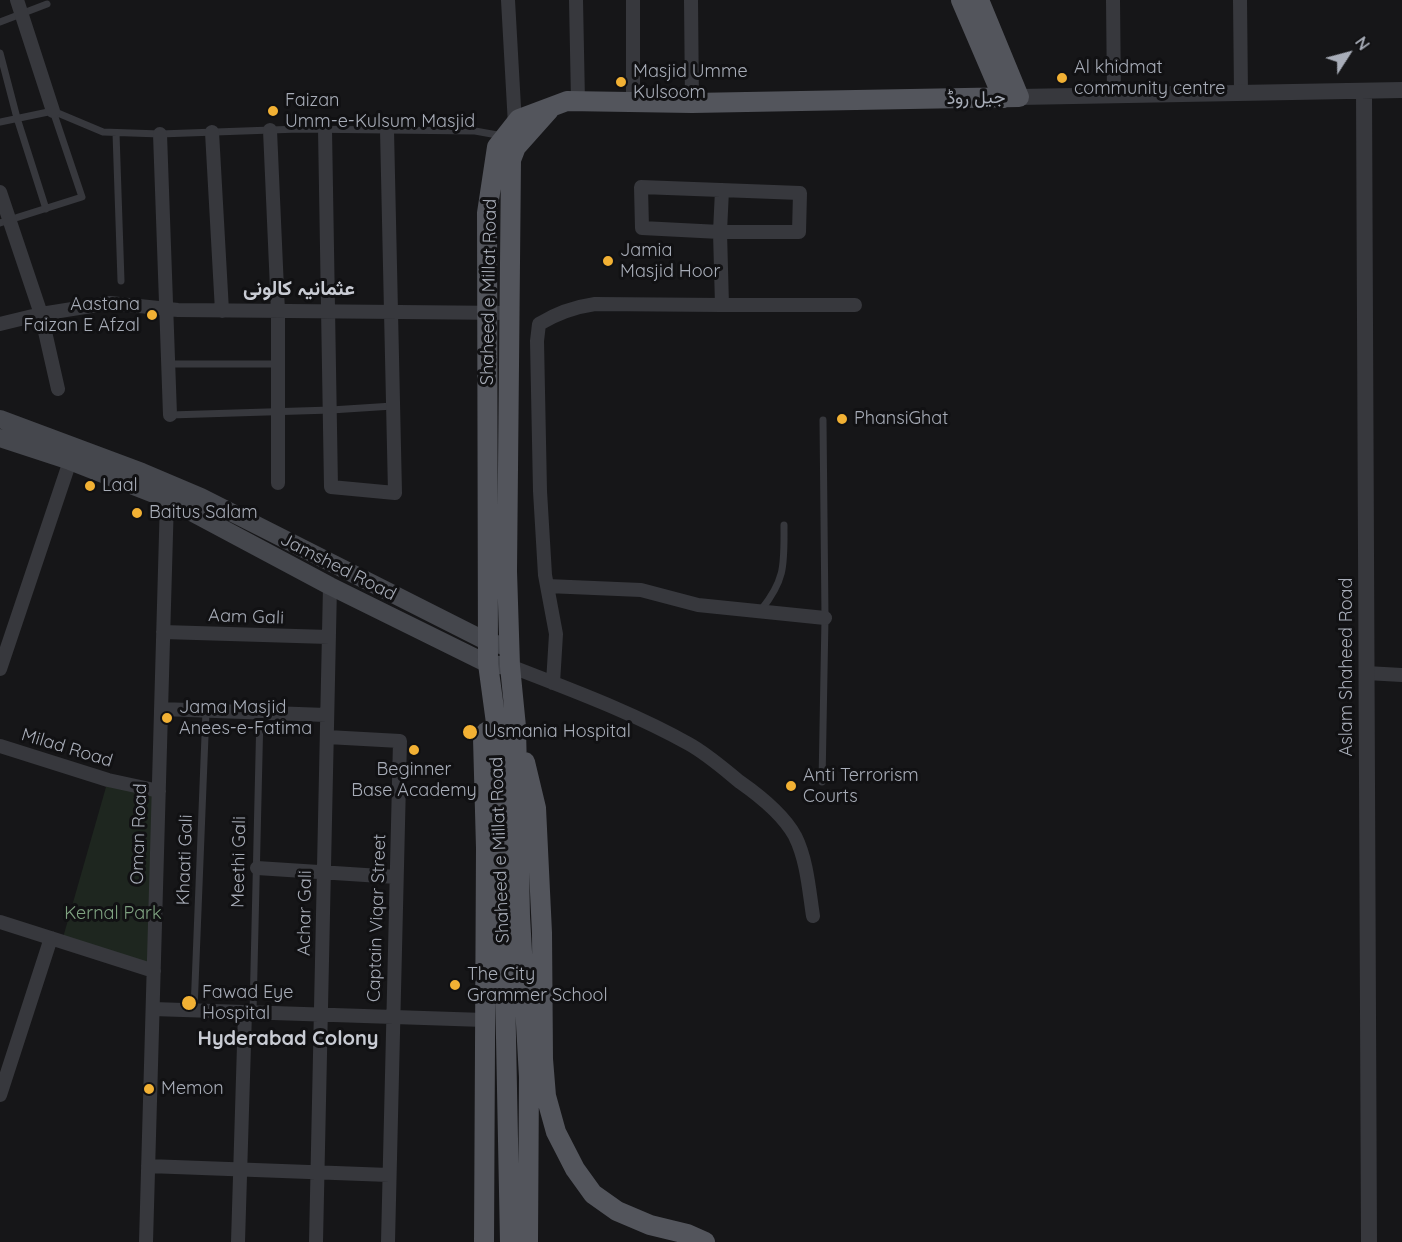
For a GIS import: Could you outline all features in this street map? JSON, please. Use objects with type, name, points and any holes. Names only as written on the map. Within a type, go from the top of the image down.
[{"type":"main road","points":[[961,0],[1011,97]]},
{"type":"main road","points":[[979,0],[1011,97]]},
{"type":"main road","name":"جیل روڈ","points":[[550,108],[567,101],[692,103],[1011,97]]},
{"type":"main road","points":[[510,130],[519,119],[550,108]]},
{"type":"main road","name":"Shaheed e Millat Road","points":[[510,1242],[496,723],[507,559],[511,160],[516,147],[550,108]]},
{"type":"main road","name":"Shaheed e Millat Road","points":[[501,660],[488,642],[487,213],[497,147],[510,130]]},
{"type":"main road","name":"Jamshed Road","points":[[0,419],[142,472],[201,497],[488,642]]},
{"type":"main road","name":"Jamshed Road","points":[[0,438],[70,461],[166,499],[330,586],[501,660]]},
{"type":"main road","points":[[501,660],[536,808],[542,933],[544,1068],[546,1096],[556,1132],[575,1169],[593,1194],[617,1211],[650,1225],[687,1234],[705,1242]]},
{"type":"main road","points":[[484,1242],[486,848],[483,738],[496,723]]},
{"type":"main road","points":[[516,727],[520,916],[529,1077],[528,1242]]},
{"type":"street","points":[[508,0],[510,130]]},
{"type":"street","points":[[576,0],[578,101]]},
{"type":"street","points":[[633,0],[633,102]]},
{"type":"street","points":[[691,0],[692,103]]},
{"type":"street","points":[[1113,0],[1114,95]]},
{"type":"street","points":[[1240,0],[1241,93]]},
{"type":"street","points":[[19,6],[53,111]]},
{"type":"street","name":"جیل روڈ","points":[[1011,97],[1402,90]]},
{"type":"street","name":"Aslam Shaheed Road","points":[[1364,91],[1369,1242]]},
{"type":"street","points":[[325,129],[332,487],[396,493],[387,130]]},
{"type":"street","points":[[270,130],[278,312],[278,483]]},
{"type":"street","points":[[212,132],[222,310]]},
{"type":"street","points":[[160,134],[170,415]]},
{"type":"street","points":[[641,187],[800,193],[799,232],[720,232],[642,228],[641,187]]},
{"type":"street","points":[[722,190],[720,232],[722,305]]},
{"type":"street","points":[[0,192],[5,222],[41,314],[58,389]]},
{"type":"street","points":[[0,324],[41,314],[110,303],[167,309],[278,312],[509,313]]},
{"type":"street","points":[[553,683],[555,634],[547,586],[540,490],[537,341],[539,324],[576,307],[595,304],[855,305]]},
{"type":"street","points":[[0,669],[70,461]]},
{"type":"street","name":"Oman Road","points":[[146,1242],[166,499]]},
{"type":"street","name":"Achar Gali","points":[[316,1242],[330,586]]},
{"type":"street","points":[[547,586],[641,590],[698,605],[825,618]]},
{"type":"street","name":"Aam Gali","points":[[163,632],[329,637]]},
{"type":"street","points":[[501,660],[614,706],[691,745],[751,790],[777,814],[794,835],[807,877],[813,916]]},
{"type":"street","points":[[1366,673],[1402,675]]},
{"type":"street","points":[[161,709],[326,715]]},
{"type":"street","name":"Captain Viqar Street","points":[[327,737],[400,741],[388,1242]]},
{"type":"street","name":"Milad Road","points":[[0,746],[108,780],[159,791]]},
{"type":"street","points":[[257,868],[396,877]]},
{"type":"street","points":[[0,922],[154,970]]},
{"type":"street","points":[[0,1095],[51,938]]},
{"type":"street","points":[[153,1009],[484,1020]]},
{"type":"street","name":"Meethi Gali","points":[[238,1242],[249,1012]]},
{"type":"street","points":[[148,1166],[389,1175]]},
{"type":"lane","points":[[0,22],[19,6],[46,4]]},
{"type":"lane","points":[[0,53],[17,118],[46,209]]},
{"type":"lane","points":[[0,122],[53,111],[103,132],[116,133],[160,134],[325,129],[510,130]]},
{"type":"lane","points":[[5,222],[82,197],[53,111]]},
{"type":"lane","points":[[116,133],[122,281]]},
{"type":"lane","points":[[169,364],[278,364]]},
{"type":"lane","points":[[170,415],[393,406]]},
{"type":"lane","points":[[822,782],[825,618],[823,420]]},
{"type":"lane","points":[[759,612],[771,597],[781,577],[784,525]]},
{"type":"lane","name":"Khaati Gali","points":[[194,1010],[206,711]]},
{"type":"lane","name":"Meethi Gali","points":[[249,1012],[257,868],[260,713]]},
{"type":"green space","name":"Kernal Park","points":[[108,780],[159,791],[154,971],[62,941]]},
{"type":"place","name":"Al khidmat community centre","points":[[1062,78]]},
{"type":"place","name":"Masjid Umme Kulsoom","points":[[621,82]]},
{"type":"place","name":"Faizan Umm-e-Kulsum Masjid","points":[[273,111]]},
{"type":"place","name":"Jamia Masjid Hoor","points":[[608,261]]},
{"type":"place","name":"Aastana Faizan E Afzal","points":[[152,315]]},
{"type":"place","name":"PhansiGhat","points":[[842,419]]},
{"type":"place","name":"Laal","points":[[90,486]]},
{"type":"place","name":"Baitus Salam","points":[[137,513]]},
{"type":"place","name":"Jama Masjid Anees-e-Fatima","points":[[167,718]]},
{"type":"place","name":"Usmania Hospital","points":[[470,732]]},
{"type":"place","name":"Beginner Base Academy","points":[[414,750]]},
{"type":"place","name":"Anti Terrorism Courts","points":[[791,786]]},
{"type":"place","name":"The City Grammer School","points":[[455,985]]},
{"type":"place","name":"Fawad Eye Hospital","points":[[189,1003]]},
{"type":"place","name":"Memon","points":[[149,1089]]},
{"type":"district","name":"عثمانیہ کالونی","points":[[299,289]]},
{"type":"district","name":"Hyderabad Colony","points":[[288,1039]]}]
